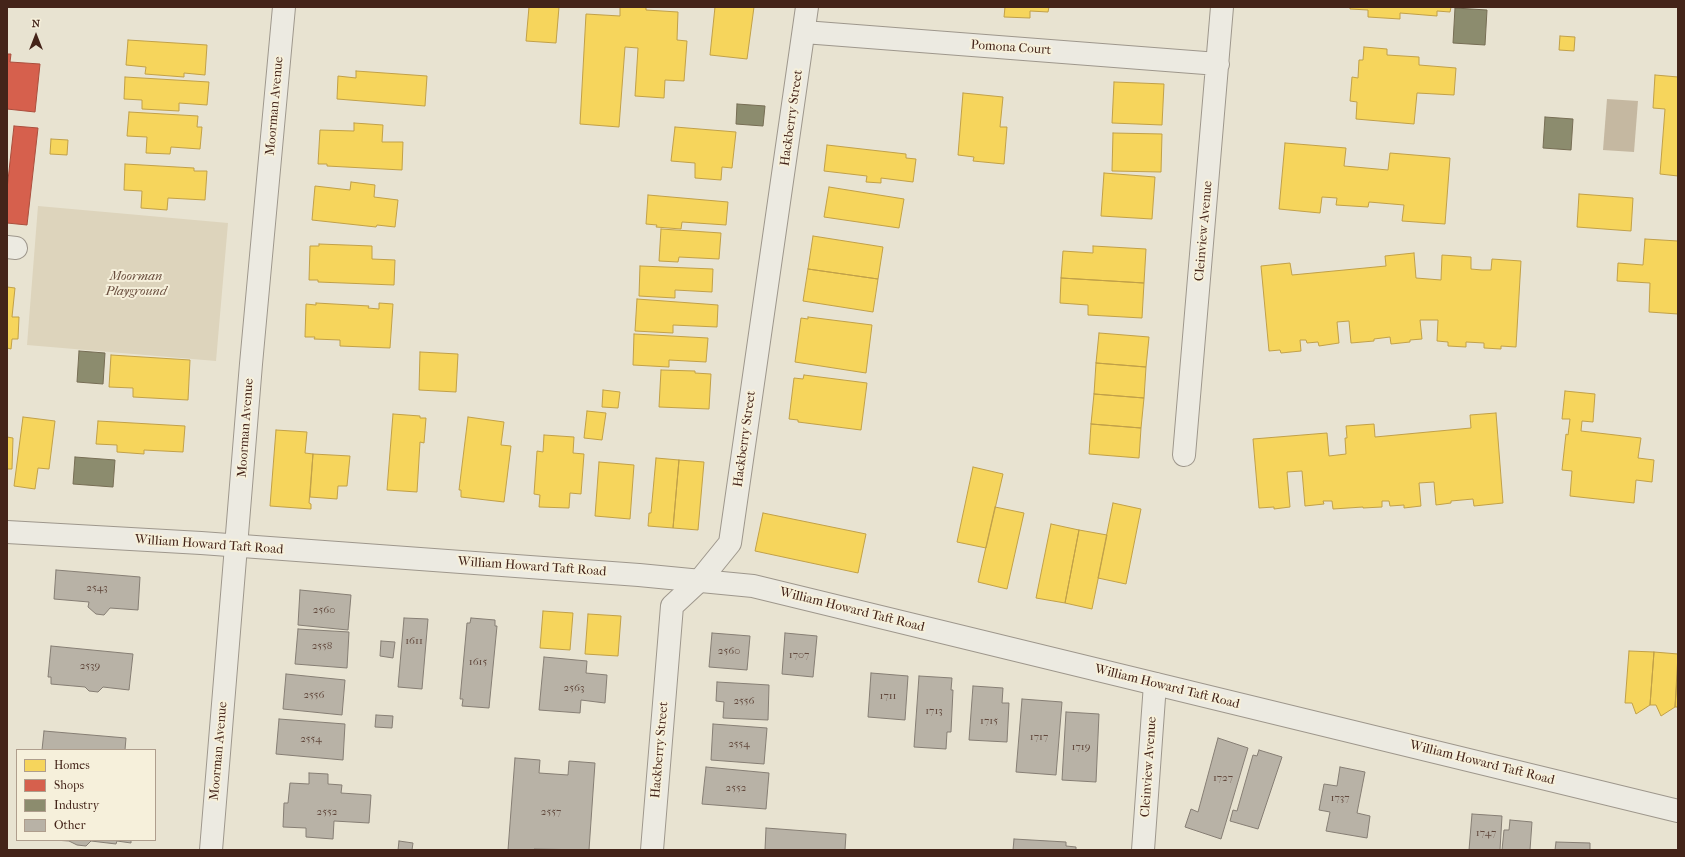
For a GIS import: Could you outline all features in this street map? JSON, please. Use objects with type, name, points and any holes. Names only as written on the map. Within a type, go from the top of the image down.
[{"type":"street","name":"Moorman Avenue","points":[[211,850],[251,364],[284,7]]},
{"type":"street","name":"Hackberry Street","points":[[652,850],[672,606],[700,580],[730,543],[804,32],[806,7]]},
{"type":"street","name":"Cleinview Avenue","points":[[1184,455],[1222,7]]},
{"type":"street","name":"Pomona Court","points":[[804,32],[1218,64]]},
{"type":"street","name":"William Howard Taft Road","points":[[7,532],[201,543],[237,547],[700,580],[753,586],[1678,812]]},
{"type":"street","name":"Cleinview Avenue","points":[[1143,850],[1155,684]]},
{"type":"green space","name":"Moorman Playground","points":[[38,206],[228,223],[216,361],[27,345]]},
{"type":"shaded area","points":[[1607,99],[1638,101],[1634,152],[1603,150]]},
{"type":"building: Homes","points":[[529,7],[559,7],[556,43],[526,41]]},
{"type":"building: Homes","points":[[620,7],[646,7],[646,10],[678,12],[677,40],[687,41],[684,81],[665,80],[664,98],[635,96],[638,48],[625,47],[619,127],[580,124],[586,14],[620,16]]},
{"type":"building: Homes","points":[[715,7],[754,7],[747,59],[710,55]]},
{"type":"building: Homes","points":[[1005,7],[1049,7],[1048,12],[1030,11],[1030,18],[1004,17]]},
{"type":"building: Homes","points":[[1350,7],[1451,7],[1450,12],[1437,11],[1437,16],[1400,13],[1400,19],[1368,17],[1368,10],[1350,9]]},
{"type":"building: Homes","points":[[1560,36],[1575,37],[1574,51],[1559,50]]},
{"type":"building: Homes","points":[[128,40],[207,45],[205,75],[184,73],[184,77],[145,74],[146,67],[126,65]]},
{"type":"building: Homes","points":[[1364,47],[1387,49],[1387,55],[1419,57],[1419,65],[1456,68],[1454,95],[1417,93],[1414,124],[1356,119],[1357,102],[1350,101],[1352,77],[1358,78],[1359,60],[1363,60]]},
{"type":"building: Homes","points":[[356,71],[427,76],[425,106],[337,99],[338,76],[356,78]]},
{"type":"building: Homes","points":[[1655,75],[1678,77],[1678,176],[1660,174],[1665,109],[1653,108]]},
{"type":"building: Homes","points":[[125,77],[209,82],[207,105],[179,103],[179,111],[142,109],[142,100],[124,99]]},
{"type":"building: Homes","points":[[1114,82],[1164,84],[1162,125],[1112,123]]},
{"type":"building: Homes","points":[[963,93],[1003,97],[1000,127],[1007,127],[1004,164],[973,161],[974,157],[958,155]]},
{"type":"building: Homes","points":[[129,112],[198,116],[197,127],[202,127],[200,149],[171,147],[170,154],[146,153],[147,137],[127,136]]},
{"type":"building: Homes","points":[[354,123],[383,125],[382,142],[403,142],[402,170],[327,166],[327,164],[318,164],[320,130],[354,131]]},
{"type":"building: Homes","points":[[675,127],[736,132],[732,168],[722,167],[721,180],[695,178],[695,163],[671,161]]},
{"type":"building: Homes","points":[[1113,133],[1162,134],[1161,172],[1112,171]]},
{"type":"building: Homes","points":[[51,139],[68,140],[67,155],[50,154]]},
{"type":"building: Homes","points":[[1285,143],[1346,148],[1344,166],[1388,170],[1390,153],[1450,158],[1445,224],[1402,221],[1404,205],[1369,202],[1368,207],[1336,205],[1337,198],[1322,197],[1320,213],[1279,209]]},
{"type":"building: Homes","points":[[827,145],[906,154],[906,158],[916,159],[913,182],[881,178],[881,183],[866,182],[867,176],[824,171]]},
{"type":"building: Homes","points":[[125,164],[194,168],[194,171],[207,171],[205,200],[168,198],[167,210],[141,208],[142,191],[124,190]]},
{"type":"building: Homes","points":[[1104,173],[1155,177],[1152,219],[1101,216]]},
{"type":"building: Homes","points":[[351,182],[375,185],[374,197],[398,200],[395,227],[377,225],[376,227],[312,220],[315,186],[350,190]]},
{"type":"building: Homes","points":[[829,187],[904,199],[899,228],[824,217]]},
{"type":"building: Homes","points":[[1579,194],[1633,198],[1631,231],[1577,227]]},
{"type":"building: Homes","points":[[648,195],[728,202],[726,225],[682,222],[681,229],[656,227],[657,225],[646,224]]},
{"type":"building: Homes","points":[[661,229],[721,233],[719,259],[679,257],[678,262],[659,261]]},
{"type":"building: Homes","points":[[813,236],[883,247],[878,279],[808,269]]},
{"type":"building: Homes","points":[[1645,239],[1678,241],[1678,314],[1649,312],[1650,283],[1617,281],[1618,263],[1643,265]]},
{"type":"building: Homes","points":[[319,244],[372,246],[372,259],[395,260],[394,285],[318,282],[318,280],[309,280],[310,246],[319,246]]},
{"type":"building: Homes","points":[[1093,246],[1146,249],[1144,283],[1061,278],[1063,251],[1093,253]]},
{"type":"building: Homes","points":[[1414,253],[1416,278],[1441,280],[1442,255],[1471,257],[1471,269],[1482,270],[1491,270],[1492,259],[1521,261],[1516,347],[1501,346],[1501,349],[1484,348],[1484,343],[1466,342],[1466,347],[1448,346],[1448,342],[1437,341],[1438,320],[1420,320],[1422,339],[1391,344],[1390,337],[1374,339],[1374,341],[1351,343],[1349,321],[1337,322],[1339,343],[1319,346],[1318,342],[1307,343],[1306,340],[1300,340],[1301,351],[1281,353],[1280,350],[1269,351],[1261,266],[1290,263],[1292,275],[1386,266],[1385,256]]},
{"type":"building: Homes","points":[[640,266],[713,269],[712,292],[675,290],[675,298],[639,296]]},
{"type":"building: Homes","points":[[808,269],[878,279],[873,312],[803,301]]},
{"type":"building: Homes","points":[[1061,278],[1144,283],[1142,318],[1088,315],[1088,305],[1060,303]]},
{"type":"building: Homes","points":[[7,287],[15,288],[12,317],[19,317],[18,339],[12,339],[11,349],[7,348]]},
{"type":"building: Homes","points":[[637,299],[718,305],[717,327],[673,325],[673,333],[635,331]]},
{"type":"building: Homes","points":[[316,303],[369,306],[368,308],[379,309],[379,303],[393,304],[390,348],[340,346],[340,340],[314,339],[315,337],[305,337],[306,304],[316,305]]},
{"type":"building: Homes","points":[[808,317],[872,325],[866,373],[795,362],[801,318],[808,319]]},
{"type":"building: Homes","points":[[1099,333],[1149,337],[1146,367],[1096,363]]},
{"type":"building: Homes","points":[[634,334],[708,338],[706,362],[669,360],[669,367],[633,365]]},
{"type":"building: Homes","points":[[420,352],[458,354],[456,392],[419,390]]},
{"type":"building: Homes","points":[[111,355],[190,360],[188,400],[133,397],[133,388],[109,387]]},
{"type":"building: Homes","points":[[1096,363],[1146,367],[1144,398],[1094,394]]},
{"type":"building: Homes","points":[[661,370],[695,371],[695,373],[711,374],[709,409],[659,407]]},
{"type":"building: Homes","points":[[804,375],[867,383],[861,430],[798,422],[798,420],[789,419],[794,378],[803,379]]},
{"type":"building: Homes","points":[[603,390],[620,392],[618,408],[602,407]]},
{"type":"building: Homes","points":[[1565,391],[1595,394],[1593,422],[1582,421],[1581,431],[1641,438],[1638,458],[1654,460],[1652,482],[1636,480],[1634,503],[1570,496],[1572,471],[1562,470],[1566,434],[1568,435],[1570,419],[1562,419]]},
{"type":"building: Homes","points":[[1094,394],[1144,398],[1141,428],[1091,424]]},
{"type":"building: Homes","points":[[587,411],[606,413],[602,440],[584,438]]},
{"type":"building: Homes","points":[[1496,413],[1503,503],[1474,506],[1473,499],[1451,501],[1451,503],[1436,505],[1434,482],[1419,483],[1421,506],[1404,508],[1404,505],[1390,506],[1389,501],[1382,501],[1382,507],[1333,509],[1332,501],[1323,501],[1324,504],[1305,506],[1302,471],[1287,472],[1290,507],[1274,509],[1274,507],[1259,508],[1253,439],[1327,433],[1329,456],[1346,454],[1346,426],[1374,424],[1375,437],[1471,428],[1470,415]]},
{"type":"building: Homes","points":[[393,414],[420,416],[420,418],[426,418],[424,443],[420,442],[417,492],[387,490]]},
{"type":"building: Homes","points":[[23,417],[55,421],[49,469],[38,468],[35,489],[14,486]]},
{"type":"building: Homes","points":[[468,417],[504,422],[501,445],[511,446],[504,502],[461,497],[461,490],[459,490]]},
{"type":"building: Homes","points":[[98,421],[185,426],[183,452],[144,450],[144,454],[117,452],[117,445],[96,444]]},
{"type":"building: Homes","points":[[1091,424],[1141,428],[1139,458],[1089,454]]},
{"type":"building: Homes","points":[[276,430],[307,432],[305,453],[313,454],[309,503],[311,504],[311,509],[270,506]]},
{"type":"building: Homes","points":[[544,435],[574,437],[573,453],[584,454],[581,494],[570,493],[569,508],[539,507],[540,495],[534,494],[537,451],[543,452]]},
{"type":"building: Homes","points":[[7,437],[13,438],[12,469],[7,469]]},
{"type":"building: Homes","points":[[313,454],[350,456],[347,486],[338,486],[337,499],[310,497]]},
{"type":"building: Homes","points":[[656,458],[679,460],[673,528],[648,526],[649,513],[651,513]]},
{"type":"building: Homes","points":[[679,460],[704,462],[698,530],[673,528]]},
{"type":"building: Homes","points":[[599,462],[634,465],[630,519],[595,516]]},
{"type":"building: Homes","points":[[973,467],[1003,474],[986,548],[957,542]]},
{"type":"building: Homes","points":[[1113,503],[1141,509],[1126,584],[1098,578]]},
{"type":"building: Homes","points":[[995,507],[1024,513],[1007,589],[978,582]]},
{"type":"building: Homes","points":[[763,513],[866,534],[858,573],[755,551]]},
{"type":"building: Homes","points":[[1051,524],[1079,530],[1065,603],[1036,598]]},
{"type":"building: Homes","points":[[1079,530],[1107,535],[1092,609],[1065,603]]},
{"type":"building: Homes","points":[[543,611],[573,613],[570,650],[540,648]]},
{"type":"building: Homes","points":[[588,614],[621,616],[618,656],[585,654]]},
{"type":"building: Homes","points":[[1629,651],[1654,652],[1650,705],[1636,714],[1632,703],[1625,703]]},
{"type":"building: Homes","points":[[1654,652],[1678,654],[1675,707],[1661,716],[1656,705],[1650,705]]},
{"type":"building: Homes","points":[[1678,667],[1678,707],[1675,707]]},
{"type":"building: Shops","points":[[7,54],[11,54],[10,62],[40,64],[35,112],[7,109]]},
{"type":"building: Shops","points":[[14,126],[38,128],[27,225],[7,223],[7,189]]},
{"type":"building: Industry","points":[[1455,8],[1487,10],[1485,45],[1453,43]]},
{"type":"building: Industry","points":[[737,104],[765,106],[763,126],[736,124]]},
{"type":"building: Industry","points":[[1545,117],[1573,119],[1571,150],[1543,148]]},
{"type":"building: Industry","points":[[79,351],[105,353],[103,384],[77,382]]},
{"type":"building: Industry","points":[[75,457],[115,460],[113,487],[73,484]]},
{"type":"building: Other","points":[[56,570],[140,577],[138,610],[110,608],[104,615],[96,614],[88,607],[89,602],[54,599]]},
{"type":"building: Other","points":[[300,590],[351,595],[348,630],[298,625]]},
{"type":"building: Other","points":[[404,618],[428,619],[422,689],[398,687]]},
{"type":"building: Other","points":[[471,618],[495,620],[495,626],[497,626],[489,708],[462,706],[463,699],[460,699],[467,623],[470,623]]},
{"type":"building: Other","points":[[298,629],[349,632],[347,668],[295,664]]},
{"type":"building: Other","points":[[712,633],[750,636],[747,670],[709,667]]},
{"type":"building: Other","points":[[785,633],[817,636],[813,677],[782,674]]},
{"type":"building: Other","points":[[381,641],[395,642],[393,658],[380,656]]},
{"type":"building: Other","points":[[51,646],[133,654],[129,690],[103,687],[98,692],[89,691],[85,687],[51,684],[51,677],[48,677]]},
{"type":"building: Other","points":[[544,657],[587,661],[586,673],[607,675],[605,703],[581,700],[580,713],[539,710]]},
{"type":"building: Other","points":[[871,673],[908,676],[905,720],[868,717]]},
{"type":"building: Other","points":[[286,674],[345,680],[342,715],[283,709]]},
{"type":"building: Other","points":[[919,676],[952,678],[951,690],[953,690],[951,732],[947,732],[946,749],[914,747]]},
{"type":"building: Other","points":[[717,682],[769,685],[768,720],[723,718],[724,702],[716,701]]},
{"type":"building: Other","points":[[973,686],[1003,688],[1002,703],[1009,703],[1007,742],[969,740]]},
{"type":"building: Other","points":[[1022,699],[1062,702],[1056,775],[1016,772]]},
{"type":"building: Other","points":[[1066,712],[1099,714],[1096,782],[1062,780]]},
{"type":"building: Other","points":[[376,715],[393,716],[392,728],[375,727]]},
{"type":"building: Other","points":[[279,719],[345,724],[343,760],[276,754]]},
{"type":"building: Other","points":[[713,724],[767,728],[764,764],[711,760]]},
{"type":"building: Other","points":[[44,731],[126,738],[125,749],[42,749]]},
{"type":"building: Other","points":[[1218,738],[1248,748],[1221,839],[1185,827],[1191,809],[1198,812]]},
{"type":"building: Other","points":[[1259,750],[1282,757],[1258,829],[1230,821],[1233,810],[1237,811],[1253,755],[1257,756]]},
{"type":"building: Other","points":[[515,758],[540,760],[539,773],[568,775],[569,761],[595,763],[589,850],[508,850]]},
{"type":"building: Other","points":[[706,767],[769,773],[766,809],[702,804]]},
{"type":"building: Other","points":[[1340,767],[1365,772],[1357,813],[1370,816],[1367,838],[1326,831],[1330,812],[1319,810],[1324,784],[1337,786]]},
{"type":"building: Other","points":[[309,773],[328,774],[328,784],[342,785],[341,793],[371,795],[369,823],[334,821],[333,839],[306,837],[306,828],[283,827],[284,803],[288,803],[290,783],[309,784]]},
{"type":"building: Other","points":[[1472,814],[1502,816],[1500,850],[1469,850]]},
{"type":"building: Other","points":[[1510,820],[1532,822],[1530,850],[1502,850],[1504,830],[1509,830]]},
{"type":"building: Other","points":[[766,828],[846,834],[845,850],[765,850]]},
{"type":"building: Other","points":[[1014,839],[1066,842],[1066,846],[1076,847],[1076,850],[1013,850]]},
{"type":"building: Other","points":[[69,841],[91,841],[86,846],[77,845]]},
{"type":"building: Other","points":[[91,841],[117,841],[116,844]]},
{"type":"building: Other","points":[[117,841],[131,841],[131,843]]},
{"type":"building: Other","points":[[399,841],[413,843],[412,850],[398,850]]},
{"type":"building: Other","points":[[1556,842],[1590,843],[1590,850],[1555,850]]}]
